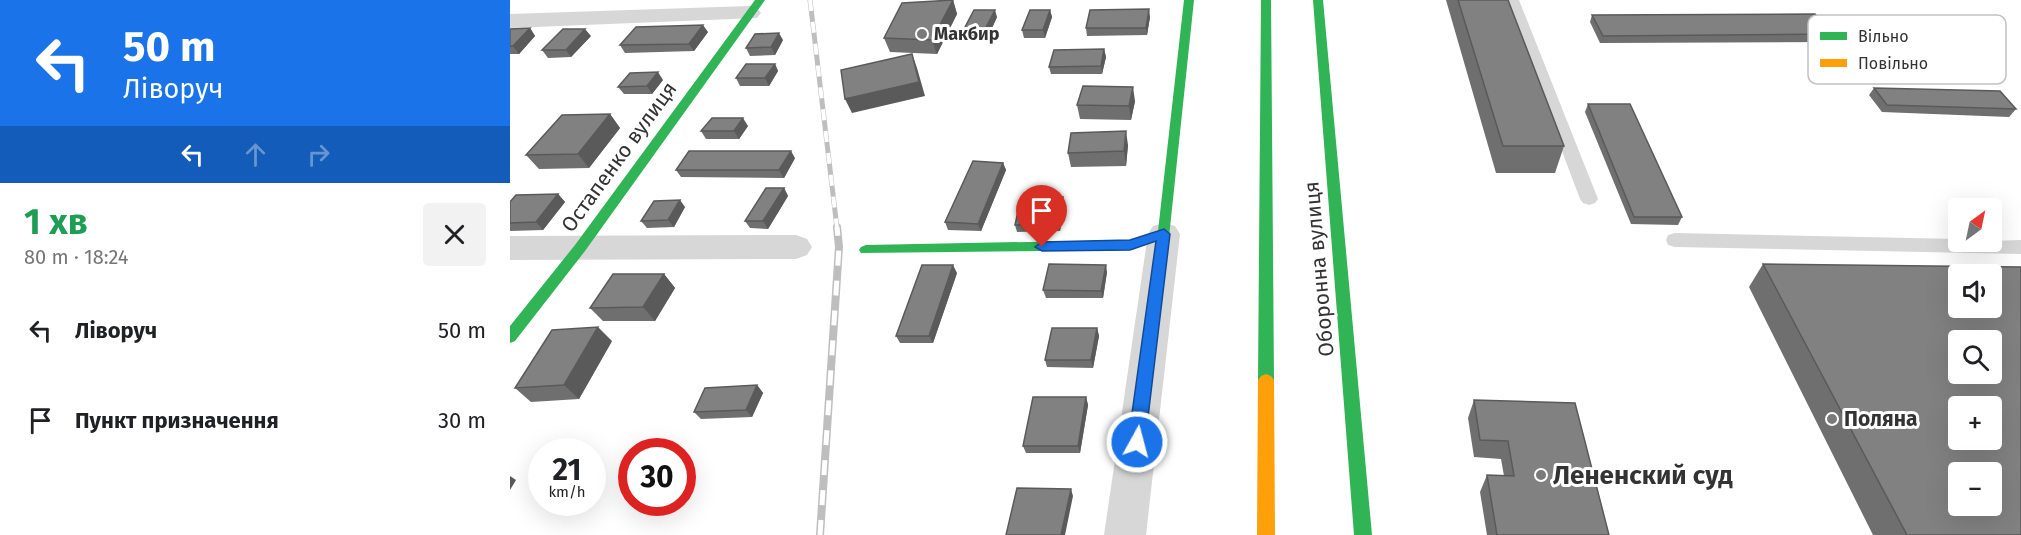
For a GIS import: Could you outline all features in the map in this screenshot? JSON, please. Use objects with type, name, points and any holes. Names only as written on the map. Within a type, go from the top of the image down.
[{"type":"main road","points":[[866,250],[1130,245],[1164,234],[1189,0]]},
{"type":"main road","points":[[1266,0],[1264,296],[1266,535]]},
{"type":"main road","name":"Оборонна вулиця","points":[[1318,0],[1363,535]]},
{"type":"main road","name":"Остапенко вулиця","points":[[510,337],[580,248],[755,7]]},
{"type":"street","points":[[510,4],[514,0]]},
{"type":"street","points":[[510,21],[755,7]]},
{"type":"street","points":[[1125,535],[1164,234]]},
{"type":"street","points":[[510,248],[796,247]]},
{"type":"lane","points":[[1512,0],[1589,199]]},
{"type":"lane","points":[[1675,240],[2021,247]]},
{"type":"building","points":[[953,0],[932,40],[884,38],[902,3]]},
{"type":"building","points":[[1458,0],[1508,0],[1564,146],[1503,146]]},
{"type":"building","points":[[1149,9],[1146,28],[1086,28],[1090,10]]},
{"type":"building","points":[[974,10],[995,10],[985,29],[964,29]]},
{"type":"building","points":[[1030,10],[1050,10],[1043,30],[1022,30]]},
{"type":"building","points":[[1815,14],[1816,15],[1808,15],[1808,34],[1603,36],[1592,15]]},
{"type":"building","points":[[703,25],[689,44],[620,45],[636,27]]},
{"type":"building","points":[[530,28],[513,46],[510,46],[510,29]]},
{"type":"building","points":[[563,29],[585,29],[566,50],[542,50]]},
{"type":"building","points":[[779,33],[771,47],[746,48],[755,34]]},
{"type":"building","points":[[1104,49],[1101,66],[1049,67],[1054,50]]},
{"type":"building","points":[[912,54],[919,82],[845,99],[841,70]]},
{"type":"building","points":[[746,64],[775,64],[765,78],[736,78]]},
{"type":"building","points":[[658,72],[647,86],[618,87],[630,73]]},
{"type":"building","points":[[1083,86],[1133,87],[1129,106],[1077,105]]},
{"type":"building","points":[[1874,88],[2000,91],[2016,109],[1887,105]]},
{"type":"building","points":[[1588,104],[1630,104],[1682,217],[1634,217]]},
{"type":"building","points":[[610,114],[578,154],[526,155],[562,115]]},
{"type":"building","points":[[712,118],[743,118],[734,131],[701,131]]},
{"type":"building","points":[[1126,131],[1124,151],[1068,153],[1071,133]]},
{"type":"building","points":[[689,151],[791,151],[779,170],[676,170]]},
{"type":"building","points":[[973,161],[1003,163],[978,224],[945,222]]},
{"type":"building","points":[[766,188],[784,188],[763,221],[745,221]]},
{"type":"building","points":[[558,194],[536,222],[510,223],[510,202],[516,195]]},
{"type":"building","points":[[1063,197],[1058,223],[1015,225],[1021,198]]},
{"type":"building","points":[[680,200],[668,220],[641,221],[654,201]]},
{"type":"building","points":[[1049,264],[1106,265],[1101,291],[1043,290]]},
{"type":"building","points":[[1763,264],[1948,266],[1948,318],[2002,318],[2002,267],[2021,267],[2021,535],[1907,535]]},
{"type":"building","points":[[922,265],[953,265],[929,336],[896,336]]},
{"type":"building","points":[[613,274],[664,274],[643,307],[590,308]]},
{"type":"building","points":[[598,327],[564,385],[515,388],[552,330]]},
{"type":"building","points":[[1052,328],[1097,328],[1091,360],[1045,360]]},
{"type":"building","points":[[757,385],[746,410],[694,412],[705,388]]},
{"type":"building","points":[[1033,397],[1086,397],[1078,446],[1023,446]]},
{"type":"building","name":"Лененский суд","points":[[1474,400],[1575,403],[1609,535],[1497,535],[1487,475],[1514,476],[1508,441],[1480,440]]},
{"type":"building","points":[[1017,488],[1071,489],[1061,535],[1006,535]]},
{"type":"railway","points":[[810,0],[837,228]]},
{"type":"railway","points":[[820,535],[839,247],[837,227]]},
{"type":"traffic: fast","points":[[510,337],[580,248],[760,0]]},
{"type":"traffic: fast","points":[[866,250],[1130,245],[1164,234],[1189,0]]},
{"type":"traffic: fast","points":[[1266,0],[1266,380]]},
{"type":"traffic: fast","points":[[1318,0],[1363,535]]},
{"type":"traffic: slow","points":[[1266,380],[1266,535]]},
{"type":"place","name":"Макбир","points":[[922,34]]},
{"type":"place","name":"Поляна","points":[[1832,419]]},
{"type":"place","name":"Лененский суд","points":[[1541,475]]},
{"type":"route","points":[[1042,247],[1130,245],[1164,234],[1137,442]]}]
